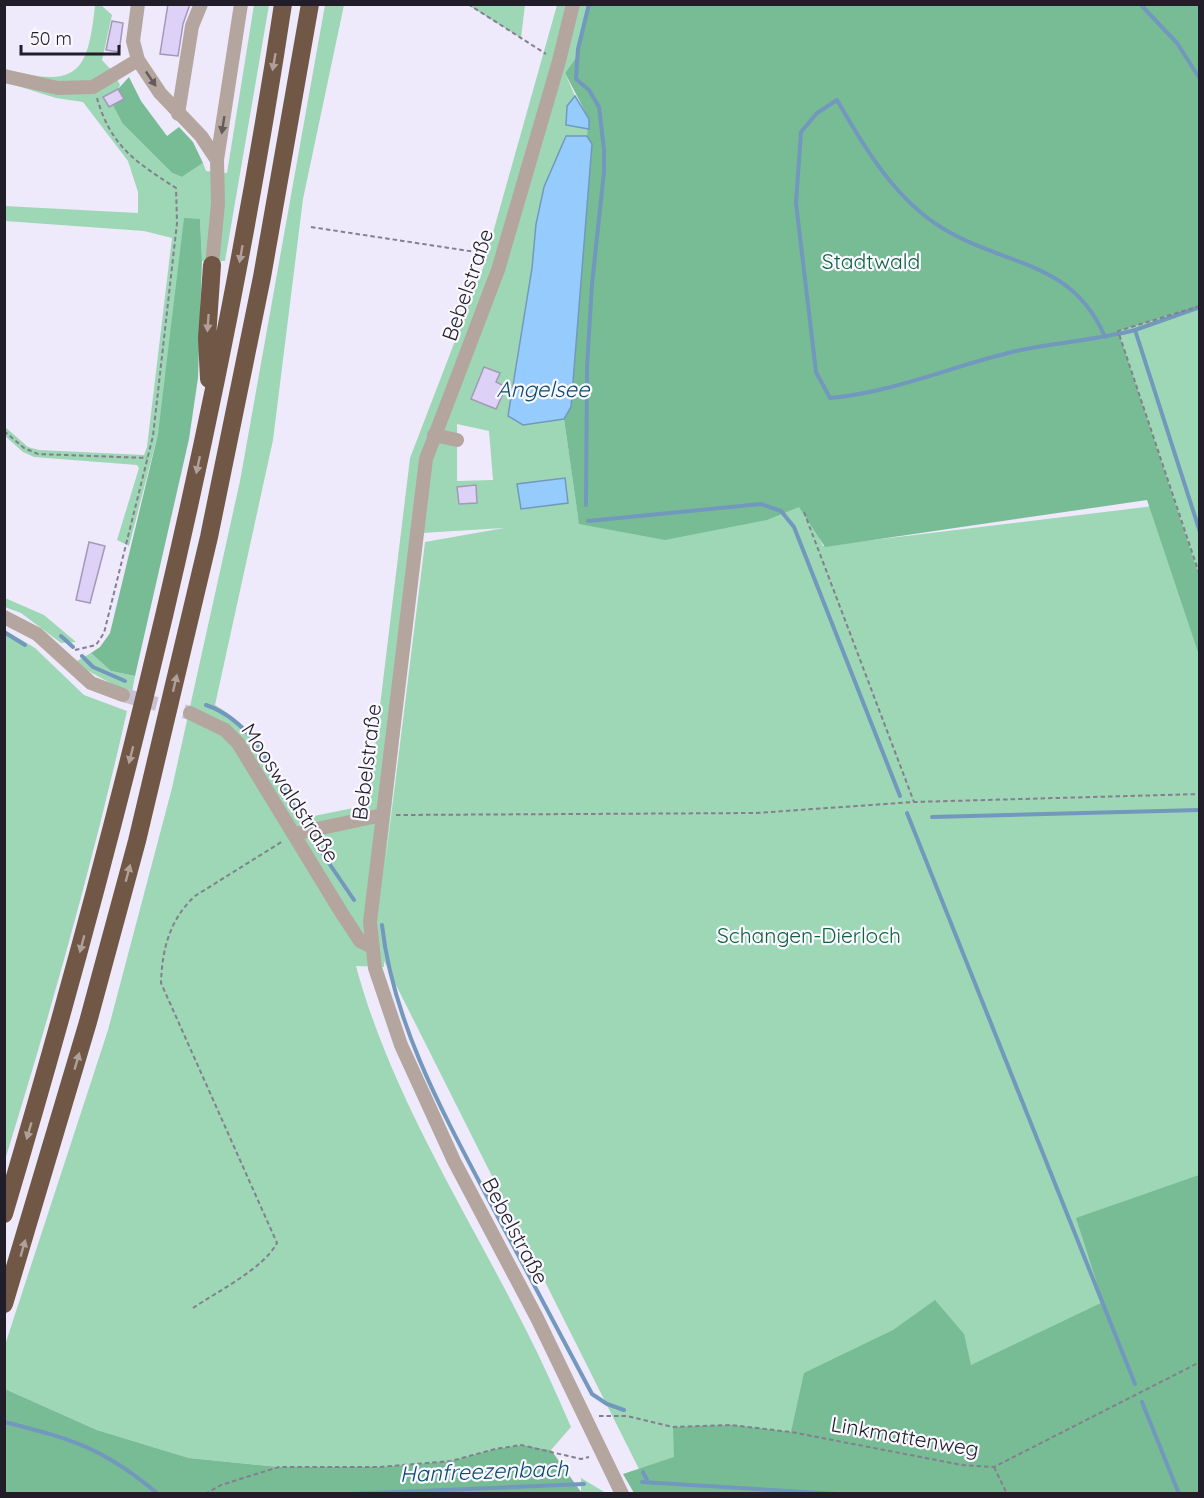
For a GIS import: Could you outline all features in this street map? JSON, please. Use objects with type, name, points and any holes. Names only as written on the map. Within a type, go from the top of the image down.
[{"type":"highway","points":[[4,1214],[112,837],[160,637],[238,271],[283,4]]},
{"type":"highway","points":[[4,1304],[88,1022],[137,841],[201,572],[262,277],[310,4]]},
{"type":"highway","points":[[210,408],[207,338],[212,265]]},
{"type":"street","points":[[138,4],[133,41],[138,60],[178,114],[201,136],[217,160]]},
{"type":"street","points":[[178,114],[192,26],[201,4]]},
{"type":"street","points":[[212,265],[218,204],[217,160],[241,4]]},
{"type":"street","name":"Bebelstraße","points":[[573,4],[559,61],[498,270],[426,459],[370,922],[372,946],[383,998],[410,1065],[454,1161],[537,1318],[622,1494]]},
{"type":"street","points":[[4,76],[58,88],[93,87],[138,60]]},
{"type":"street","points":[[434,435],[457,440]]},
{"type":"street","points":[[4,617],[37,634],[91,683],[123,695]]},
{"type":"street","name":"Mooswaldstraße","points":[[190,713],[225,730],[238,743],[360,941],[372,946]]},
{"type":"street","points":[[294,834],[382,815]]},
{"type":"street","points":[[341,912],[370,922]]},
{"type":"path","points":[[468,4],[543,52]]},
{"type":"path","points":[[62,655],[96,645],[104,633],[153,436],[177,223],[176,188],[129,157],[103,121],[93,87]]},
{"type":"path","points":[[311,227],[485,253]]},
{"type":"path","points":[[1200,306],[1118,331],[1200,576]]},
{"type":"path","points":[[4,431],[24,448],[38,454],[147,458]]},
{"type":"path","points":[[804,512],[914,802]]},
{"type":"path","points":[[382,815],[756,813],[914,802],[1200,794]]},
{"type":"path","points":[[193,1308],[272,1254],[278,1243],[161,983],[168,937],[176,915],[195,896],[294,834]]},
{"type":"path","name":"Linkmattenweg","points":[[583,1416],[627,1416],[673,1427],[731,1425],[791,1432],[962,1465],[994,1467],[1200,1362]]},
{"type":"path","points":[[205,1494],[221,1485],[279,1467],[379,1467],[451,1461],[495,1449],[521,1445],[581,1459],[602,1454]]},
{"type":"path","points":[[994,1467],[1007,1494]]},
{"type":"green space","points":[[95,5],[101,5],[112,15],[102,60],[114,73],[120,85],[118,89],[124,99],[123,124],[172,173],[182,177],[203,163],[206,171],[227,173],[254,5],[269,5],[225,261],[202,261],[200,219],[158,434],[129,546],[117,540],[139,468],[137,465],[34,457],[23,452],[5,436],[4,426],[28,447],[39,450],[144,455],[147,447],[172,238],[144,231],[5,221],[5,206],[138,213],[138,192],[128,161],[83,102],[56,98],[5,82],[5,69],[48,77],[63,76],[74,70],[82,61],[88,47]]},
{"type":"green space","name":"Schangen-Dierloch","points":[[325,5],[344,5],[303,199],[273,440],[215,705],[244,727],[276,770],[304,818],[368,805],[410,458],[483,268],[557,5],[589,5],[575,59],[565,73],[575,96],[567,106],[566,124],[589,129],[587,136],[565,136],[536,224],[532,268],[510,400],[523,425],[564,419],[578,516],[798,488],[823,546],[1162,505],[1104,325],[1199,299],[1199,1493],[651,1493],[384,961],[384,967],[356,966],[371,1014],[389,1061],[432,1153],[533,1344],[571,1427],[551,1450],[521,1445],[495,1449],[451,1461],[379,1467],[279,1467],[189,1458],[97,1430],[5,1389],[5,1345],[108,1030],[172,788],[240,481]],"holes":[[[457,424],[489,431],[493,480],[457,481]],[[504,528],[425,542],[385,865],[422,533]]]},
{"type":"green space","points":[[468,5],[525,5],[521,38]]},
{"type":"green space","name":"Stadtwald","points":[[589,5],[1199,5],[1199,306],[1118,331],[1199,576],[1199,655],[1147,500],[825,547],[799,507],[767,520],[665,540],[579,524],[564,419],[571,407],[592,144],[587,136],[589,119],[565,73],[575,59]]},
{"type":"green space","points":[[129,77],[141,101],[167,136],[179,127],[193,142],[203,163],[182,177],[172,173],[123,124],[113,105],[124,99],[118,89]]},
{"type":"green space","points":[[184,218],[200,219],[202,261],[198,378],[189,439],[135,676],[111,671],[91,653],[100,647],[110,633],[158,434]]},
{"type":"green space","points":[[5,598],[44,615],[76,642],[61,643],[21,613],[5,607]]},
{"type":"green space","points":[[5,630],[35,648],[84,695],[127,711],[70,936],[5,1160]]},
{"type":"green space","points":[[91,653],[111,671],[135,676],[132,692],[123,690],[81,667],[77,661]]},
{"type":"green space","points":[[1199,1175],[1199,1493],[634,1493],[623,1474],[674,1457],[673,1427],[731,1425],[791,1432],[804,1373],[893,1330],[935,1300],[964,1334],[971,1365],[1103,1302],[1076,1218]]},
{"type":"green space","points":[[5,1389],[97,1430],[189,1458],[279,1467],[379,1467],[451,1461],[495,1449],[521,1445],[551,1450],[581,1492],[5,1493]]},
{"type":"green space","points":[[581,1478],[606,1493],[581,1493]]},
{"type":"water","points":[[575,96],[589,119],[589,129],[566,125],[567,106]]},
{"type":"water","name":"Angelsee","points":[[566,136],[587,136],[592,144],[571,407],[564,419],[523,425],[508,416],[532,268],[536,224],[544,187]]},
{"type":"water","points":[[565,478],[568,503],[521,509],[517,484]]},
{"type":"building","points":[[168,4],[190,4],[183,24],[178,56],[160,54]]},
{"type":"building","points":[[112,21],[123,23],[119,52],[106,50]]},
{"type":"building","points":[[118,89],[124,99],[109,107],[103,97]]},
{"type":"building","points":[[484,367],[500,373],[496,382],[506,387],[496,409],[471,399]]},
{"type":"building","points":[[476,485],[477,503],[459,504],[457,487]]},
{"type":"building","points":[[89,542],[105,546],[90,603],[76,600]]},
{"type":"waterway","points":[[586,505],[587,367],[592,284],[604,172],[599,107],[589,90],[576,79],[578,49],[589,4]]},
{"type":"waterway","points":[[1140,4],[1177,43],[1200,79]]},
{"type":"waterway","points":[[1105,337],[1091,312],[1075,293],[1056,279],[1036,268],[944,229],[911,204],[870,154],[837,100],[817,113],[801,132],[796,203],[816,372],[830,398],[903,384],[1021,350],[1092,339],[1106,336],[1135,330]]},
{"type":"waterway","points":[[1200,307],[1135,330],[1200,532]]},
{"type":"waterway","points":[[588,521],[761,504],[781,511],[794,527],[900,796]]},
{"type":"waterway","points":[[4,632],[25,645]]},
{"type":"waterway","points":[[61,636],[73,647]]},
{"type":"waterway","points":[[82,656],[93,667],[125,681]]},
{"type":"waterway","points":[[206,705],[223,713],[251,737],[273,768],[300,818]]},
{"type":"waterway","points":[[932,817],[1200,810]]},
{"type":"waterway","points":[[907,813],[1135,1384]]},
{"type":"waterway","points":[[316,844],[354,900]]},
{"type":"waterway","points":[[382,925],[397,998],[409,1034],[439,1104],[592,1394],[607,1404],[624,1410]]},
{"type":"waterway","points":[[1142,1402],[1179,1494]]},
{"type":"waterway","points":[[4,1422],[86,1447],[121,1466],[158,1494]]},
{"type":"waterway","points":[[643,1472],[648,1482]]},
{"type":"waterway","name":"Hanfreezenbach","points":[[642,1482],[837,1494]]},
{"type":"waterway","name":"Hanfreezenbach","points":[[349,1494],[584,1484]]},
{"type":"tunnel","points":[[123,695],[190,713]]}]
